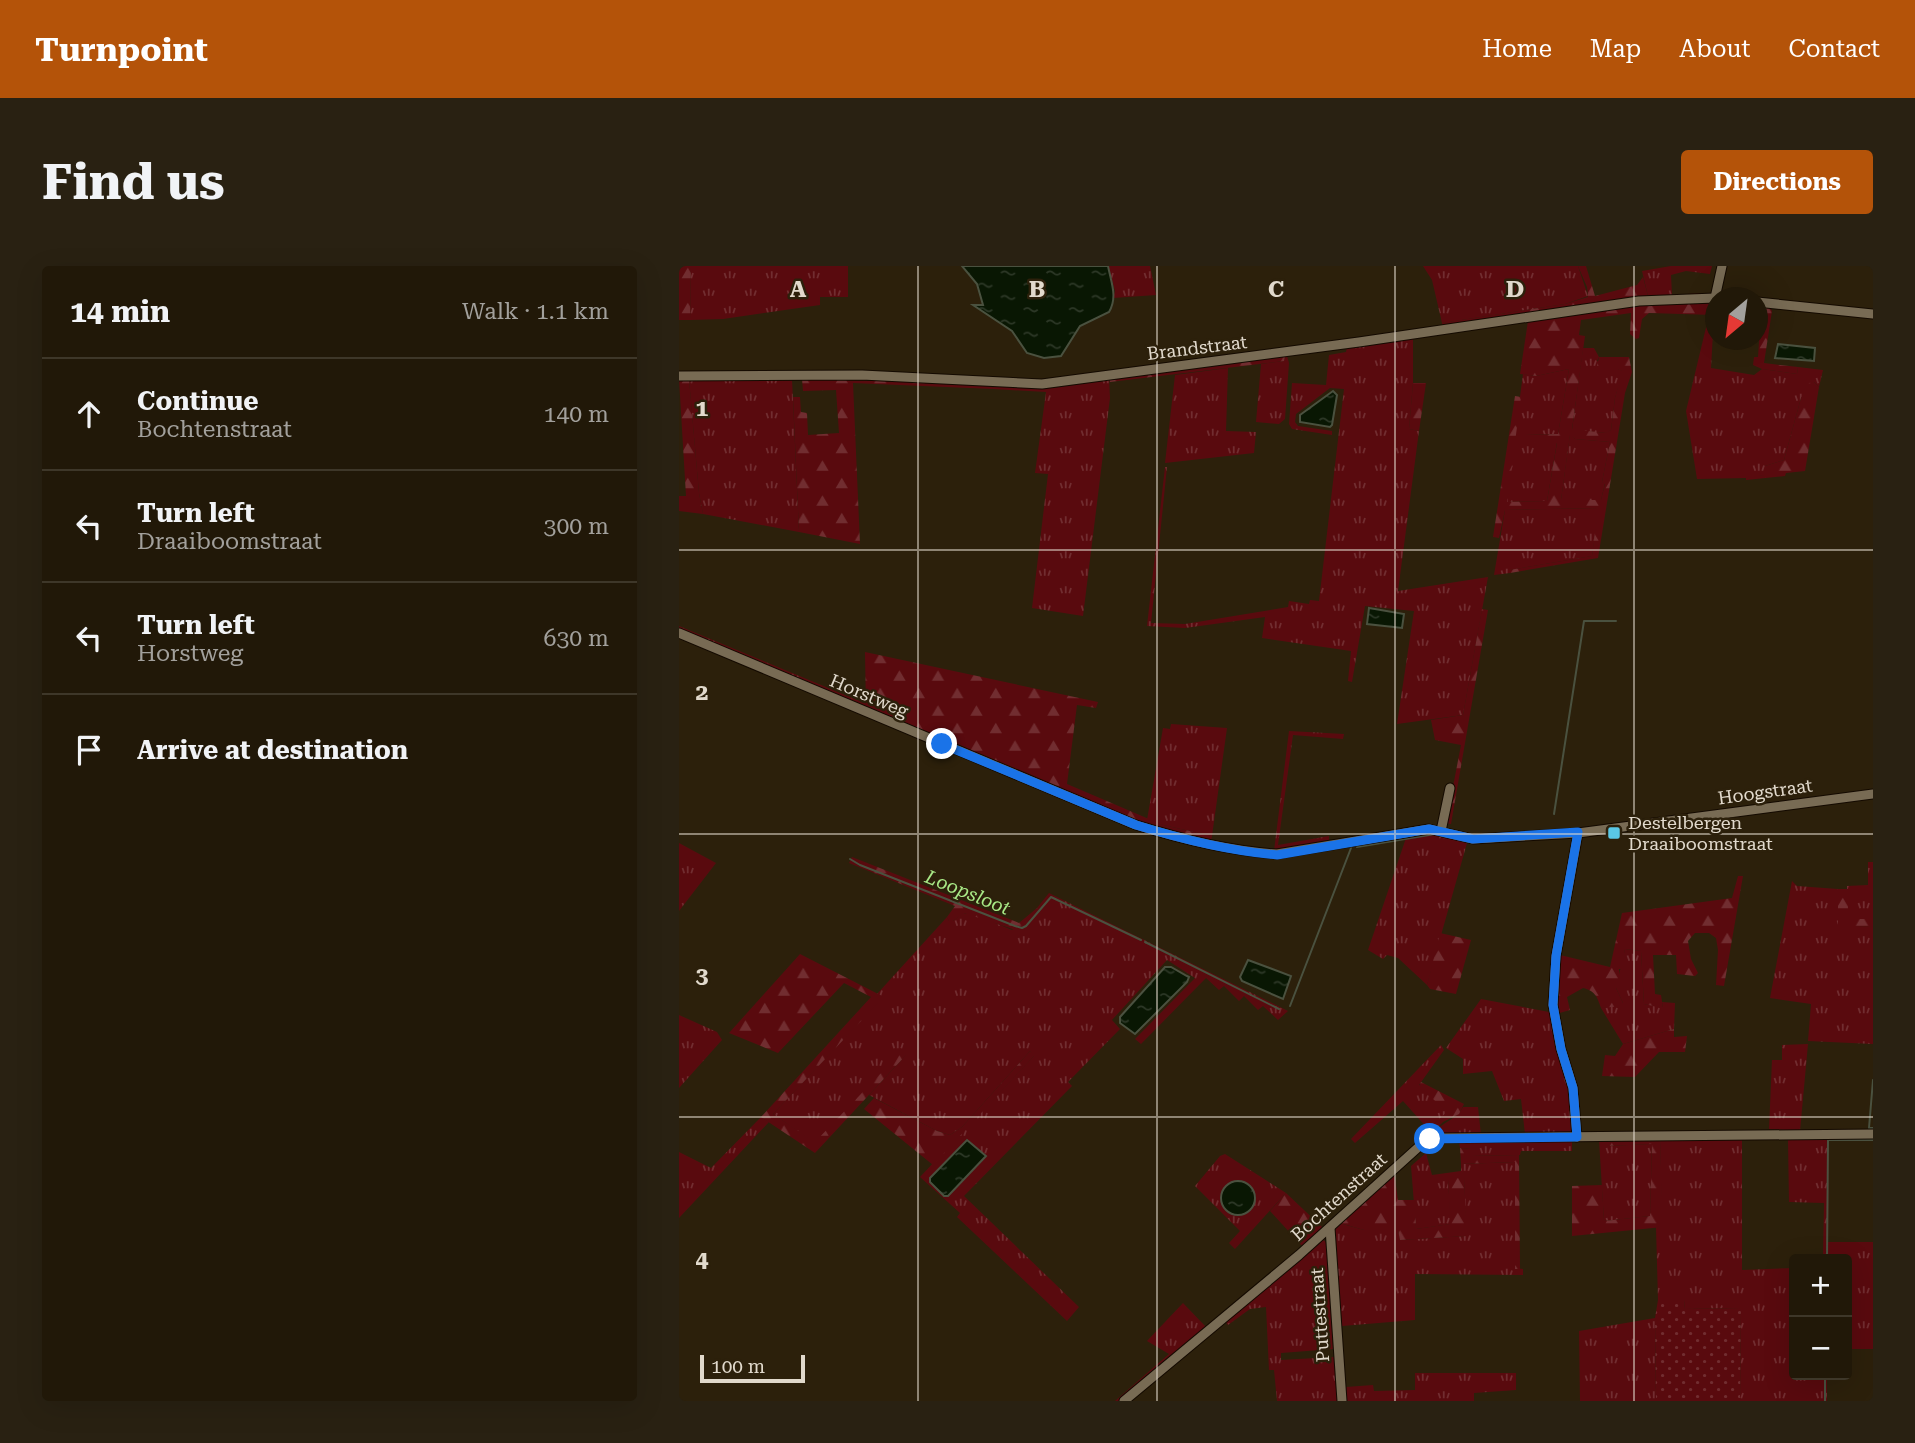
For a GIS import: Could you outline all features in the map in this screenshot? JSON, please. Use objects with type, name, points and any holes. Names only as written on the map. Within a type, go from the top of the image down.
[{"type":"street","points":[[1717,287],[1721,266]]},
{"type":"street","name":"Brandstraat","points":[[679,376],[862,375],[1042,384],[1345,344],[1614,304],[1705,299]]},
{"type":"street","points":[[1768,303],[1873,314]]},
{"type":"street","name":"Horstweg","points":[[679,634],[1136,825],[1168,835],[1277,855],[1429,829],[1473,839],[1578,832]]},
{"type":"street","points":[[1441,831],[1450,788]]},
{"type":"street","name":"Hoogstraat","points":[[1578,832],[1873,794]]},
{"type":"street","points":[[1577,1137],[1573,1088],[1558,1039],[1553,1005],[1556,956],[1578,832]]},
{"type":"street","name":"Bochtenstraat","points":[[1124,1401],[1330,1228],[1373,1186],[1427,1141],[1442,1138],[1873,1134]]},
{"type":"street","name":"Puttestraat","points":[[1330,1228],[1342,1401]]},
{"type":"green space","points":[[679,266],[691,266],[690,320],[679,320]]},
{"type":"green space","points":[[691,266],[848,266],[848,297],[820,297],[820,305],[723,319],[690,320]]},
{"type":"green space","points":[[1108,266],[1150,266],[1156,295],[1113,298],[1115,291]]},
{"type":"green space","points":[[1423,266],[1578,266],[1588,296],[1565,304],[1442,323],[1432,280]]},
{"type":"green space","points":[[1578,266],[1586,266],[1595,296],[1637,285],[1643,277],[1648,296],[1705,293],[1705,315],[1649,313],[1642,319],[1639,338],[1636,339],[1630,334],[1631,313],[1581,320],[1579,335],[1585,336],[1572,429],[1605,433],[1611,430],[1622,371],[1602,370],[1597,366],[1599,357],[1629,357],[1632,372],[1625,393],[1598,558],[1510,573],[1509,570],[1592,556],[1598,508],[1505,510],[1499,538],[1493,537],[1515,396],[1521,397],[1507,502],[1547,501],[1557,443],[1524,442],[1524,435],[1558,434],[1569,369],[1536,376],[1520,374],[1528,321],[1443,327],[1442,323],[1565,304],[1588,297],[1587,287]],"holes":[[[1570,435],[1575,439],[1610,442],[1601,500],[1561,500]]]},
{"type":"green space","points":[[1671,266],[1712,266],[1710,274],[1686,271],[1671,275],[1672,295],[1648,296],[1642,271]]},
{"type":"green space","points":[[1768,307],[1772,311],[1768,337]]},
{"type":"green space","points":[[1705,332],[1705,350],[1712,350],[1711,368],[1754,375],[1762,369],[1797,374],[1798,367],[1823,370],[1819,387],[1814,382],[1801,398],[1784,460],[1765,466],[1765,475],[1697,479],[1686,411]]},
{"type":"green space","points":[[1413,337],[1409,429],[1419,431],[1398,591],[1488,577],[1463,715],[1397,724],[1414,611],[1365,606],[1352,682],[1348,681],[1351,651],[1262,638],[1265,617],[1185,628],[1147,626],[1165,467],[1151,623],[1185,624],[1288,607],[1289,601],[1309,604],[1310,600],[1319,601],[1344,389],[1330,388],[1296,414],[1295,422],[1298,426],[1332,431],[1332,435],[1292,429],[1289,424],[1292,383],[1326,385],[1329,355],[1346,352],[1347,347]]},
{"type":"green space","points":[[1583,348],[1594,348],[1599,357],[1597,361],[1623,371],[1615,398],[1611,430],[1606,433],[1572,430]]},
{"type":"green space","points":[[1758,350],[1766,350],[1764,363],[1798,367],[1797,374],[1762,369],[1753,365],[1754,357],[1758,357]]},
{"type":"green space","points":[[1285,356],[1289,363],[1285,419],[1279,424],[1256,422],[1261,364],[1284,361]]},
{"type":"green space","points":[[1285,356],[1284,361],[1110,382],[1109,378]]},
{"type":"green space","points":[[1228,368],[1226,431],[1256,432],[1254,453],[1165,463],[1175,375]]},
{"type":"green space","points":[[1569,369],[1558,434],[1525,435],[1525,442],[1557,442],[1547,501],[1506,502],[1523,374],[1536,376]]},
{"type":"green space","points":[[1109,378],[1110,398],[1083,616],[1032,608],[1048,474],[1035,473],[1046,392],[993,389],[992,384]]},
{"type":"green space","points":[[679,379],[689,379],[703,514],[679,511],[679,496],[686,496]]},
{"type":"green space","points":[[689,379],[792,379],[799,532],[703,514]]},
{"type":"green space","points":[[802,379],[992,384],[993,389],[853,383],[860,544],[799,532],[793,397],[800,397],[801,412],[807,413],[808,435],[839,433],[836,390],[803,391]]},
{"type":"green space","points":[[1814,382],[1819,387],[1805,471],[1746,480],[1746,477],[1764,475],[1765,466],[1784,460],[1801,398],[1809,383]]},
{"type":"green space","points":[[1413,383],[1426,383],[1419,431],[1409,429]]},
{"type":"green space","points":[[1570,434],[1575,439],[1610,442],[1601,500],[1561,500]]},
{"type":"green space","points":[[1599,508],[1592,556],[1494,575],[1505,510]]},
{"type":"green space","points":[[1482,609],[1488,610],[1451,824],[1446,823],[1461,745],[1435,740],[1431,720],[1463,715]]},
{"type":"green space","points":[[679,626],[867,704],[866,709],[679,631]]},
{"type":"green space","points":[[865,652],[1098,702],[1096,708],[1077,705],[1067,784],[1163,825],[1212,836],[1211,841],[1161,831],[866,709]]},
{"type":"green space","points":[[1171,724],[1227,728],[1212,836],[1147,820],[1163,728],[1170,729]]},
{"type":"green space","points":[[1289,731],[1344,734],[1343,739],[1293,735],[1278,845],[1329,836],[1329,842],[1274,851]]},
{"type":"green space","points":[[1428,833],[1467,843],[1427,985],[1398,958],[1387,955],[1383,959],[1368,950],[1406,838]]},
{"type":"green space","points":[[679,843],[716,863],[679,911]]},
{"type":"green space","points":[[852,857],[1019,923],[1037,908],[1041,911],[1022,932],[964,913],[949,921],[947,917],[955,906],[849,863]]},
{"type":"green space","points":[[1868,862],[1873,862],[1873,919],[1848,919],[1847,886],[1868,885]]},
{"type":"green space","points":[[1738,876],[1743,876],[1724,986],[1716,985],[1716,938],[1709,933],[1695,933],[1688,941],[1691,959],[1698,973],[1695,976],[1677,974],[1676,955],[1653,955],[1655,994],[1661,995],[1663,1008],[1644,1004],[1641,951],[1625,949],[1622,969],[1619,969],[1620,984],[1616,988],[1622,1006],[1601,1008],[1595,995],[1583,988],[1567,997],[1570,1010],[1556,1014],[1560,955],[1610,967],[1622,913],[1732,898]]},
{"type":"green space","points":[[1792,881],[1797,886],[1838,889],[1838,927],[1873,926],[1873,1044],[1808,1041],[1811,1004],[1770,998]]},
{"type":"green space","points":[[1838,889],[1848,889],[1848,919],[1873,919],[1873,926],[1838,928]]},
{"type":"green space","points":[[1049,893],[1288,1011],[1278,1020],[1263,1006],[1258,1010],[1244,996],[1239,1001],[1224,986],[1219,990],[1206,978],[1141,1044],[1135,1039],[1195,978],[1167,960],[1112,1020],[1120,1029],[1068,1082],[1072,1086],[964,1196],[1079,1307],[1067,1321],[957,1217],[960,1213],[920,1177],[1034,1056],[1030,1051],[962,1127],[950,1135],[937,1131],[869,1095],[907,1054],[815,1143],[773,1114],[883,997],[877,994],[947,917],[949,921],[953,921],[963,913],[976,915],[1012,930],[1041,911],[1037,908]]},
{"type":"green space","points":[[1440,933],[1471,940],[1456,994],[1430,989],[1427,985]]},
{"type":"green space","points":[[1625,949],[1641,951],[1644,1004],[1663,1007],[1662,1002],[1675,1003],[1674,1029],[1623,1044],[1601,1008],[1623,1003],[1616,988]]},
{"type":"green space","points":[[800,954],[884,997],[773,1114],[815,1142],[903,1050],[907,1054],[815,1153],[761,1117],[871,997],[844,983],[778,1053],[729,1033]]},
{"type":"green space","points":[[1481,999],[1549,1012],[1571,1089],[1572,1132],[1569,1135],[1525,1134],[1521,1099],[1504,1101],[1492,1071],[1463,1074],[1463,1059],[1446,1048]]},
{"type":"green space","points":[[679,1015],[717,1032],[722,1040],[679,1088]]},
{"type":"green space","points":[[1674,1029],[1674,1037],[1687,1036],[1685,1052],[1659,1052],[1635,1077],[1602,1076],[1605,1055],[1615,1056],[1623,1044]]},
{"type":"green space","points":[[1808,1044],[1800,1131],[1769,1129],[1772,1060],[1782,1060],[1782,1045]]},
{"type":"green space","points":[[1441,1045],[1444,1050],[1419,1085],[1448,1112],[1428,1129],[1403,1101],[1355,1143],[1351,1139]]},
{"type":"green space","points":[[1030,1051],[1035,1055],[933,1165],[864,1109],[874,1098],[950,1135],[962,1127]]},
{"type":"green space","points":[[1421,1082],[1464,1104],[1459,1114],[1443,1122],[1432,1133],[1428,1129],[1447,1112],[1419,1086]]},
{"type":"green space","points":[[1463,1107],[1478,1107],[1481,1135],[1433,1136],[1432,1133],[1457,1115]]},
{"type":"green space","points":[[761,1117],[769,1122],[679,1218],[679,1152],[711,1168]]},
{"type":"green space","points":[[1660,1138],[1742,1138],[1742,1270],[1789,1268],[1789,1380],[1827,1380],[1827,1401],[1740,1401],[1741,1308],[1685,1309],[1684,1300],[1658,1300],[1656,1227],[1662,1227]]},
{"type":"green space","points":[[1660,1138],[1663,1227],[1572,1236],[1572,1186],[1602,1185],[1604,1221],[1650,1216],[1652,1144],[1606,1146],[1606,1139]]},
{"type":"green space","points":[[1829,1138],[1828,1242],[1873,1242],[1873,1349],[1852,1349],[1852,1254],[1823,1254],[1824,1203],[1789,1202],[1788,1139]]},
{"type":"green space","points":[[1606,1139],[1607,1146],[1652,1144],[1650,1216],[1604,1221],[1599,1140]]},
{"type":"green space","points":[[1572,1141],[1572,1151],[1521,1151],[1520,1155],[1471,1156],[1471,1149],[1460,1148],[1459,1142]]},
{"type":"green space","points":[[1460,1148],[1471,1149],[1472,1156],[1519,1155],[1520,1269],[1515,1269],[1515,1162],[1461,1164]]},
{"type":"green space","points":[[1426,1153],[1432,1175],[1461,1171],[1461,1164],[1515,1162],[1515,1268],[1523,1269],[1523,1275],[1415,1274],[1415,1320],[1342,1326],[1334,1230],[1339,1223],[1364,1230],[1398,1230],[1400,1240],[1466,1236],[1464,1178],[1448,1180],[1451,1224],[1416,1229],[1411,1166]]},
{"type":"green space","points":[[1225,1154],[1286,1193],[1235,1249],[1229,1243],[1240,1231],[1195,1186],[1220,1156]]},
{"type":"green space","points":[[1394,1172],[1398,1200],[1415,1200],[1416,1229],[1450,1224],[1448,1179],[1464,1177],[1467,1236],[1400,1240],[1398,1230],[1364,1230],[1340,1223]]},
{"type":"green space","points":[[1286,1193],[1322,1227],[1321,1232],[1304,1248],[1270,1211]]},
{"type":"green space","points":[[1322,1240],[1328,1248],[1333,1349],[1281,1353],[1281,1360],[1334,1357],[1338,1401],[1277,1401],[1274,1370],[1269,1370],[1266,1307],[1250,1309],[1228,1325],[1225,1321]]},
{"type":"green space","points":[[1658,1300],[1684,1300],[1685,1309],[1741,1308],[1740,1401],[1656,1401],[1655,1318]]},
{"type":"green space","points":[[1183,1303],[1207,1328],[1122,1401],[1115,1401],[1169,1354],[1147,1341]]},
{"type":"green space","points":[[1655,1318],[1656,1401],[1580,1401],[1579,1331]]},
{"type":"green space","points":[[1415,1373],[1516,1373],[1516,1390],[1474,1393],[1474,1401],[1346,1401],[1346,1387],[1373,1385],[1374,1391],[1415,1390]]},
{"type":"water","points":[[962,266],[1108,266],[1113,289],[1112,306],[1109,312],[1080,326],[1061,356],[1044,358],[1027,353],[1012,331],[973,305],[983,305],[977,284]]},
{"type":"water","points":[[1778,344],[1815,348],[1814,361],[1775,358]]},
{"type":"water","points":[[1333,391],[1337,395],[1330,427],[1300,422],[1300,415]]},
{"type":"water","points":[[1369,608],[1404,614],[1402,628],[1367,624]]},
{"type":"water","points":[[1248,960],[1291,976],[1283,999],[1242,981],[1240,977]]},
{"type":"water","points":[[1165,967],[1171,967],[1189,977],[1187,982],[1135,1034],[1120,1023],[1120,1017]]},
{"type":"water","points":[[967,1140],[986,1156],[948,1196],[944,1196],[930,1182],[930,1178]]},
{"type":"water","points":[[1238,1181],[1250,1186],[1255,1198],[1250,1210],[1238,1215],[1226,1210],[1221,1198],[1226,1186]]},
{"type":"waterway","points":[[1554,814],[1584,621],[1616,621]]},
{"type":"waterway","name":"Loopsloot","points":[[1357,847],[1435,834]]},
{"type":"waterway","name":"Loopsloot","points":[[1290,1006],[1351,848]]},
{"type":"waterway","name":"Loopsloot","points":[[850,859],[1022,928],[1051,897],[1141,940]]},
{"type":"waterway","name":"Loopsloot","points":[[1145,942],[1279,1009]]},
{"type":"waterway","points":[[1873,1080],[1869,1128],[1873,1128]]},
{"type":"waterway","points":[[1827,1254],[1828,1140],[1873,1140]]},
{"type":"waterway","points":[[1825,1380],[1825,1401]]},
{"type":"place","name":"Destelbergen Draaiboomstraat","points":[[1614,833]]},
{"type":"route","points":[[942,744],[1136,825],[1168,835],[1261,853],[1277,855],[1429,829],[1473,839],[1578,832],[1556,956],[1553,1005],[1553,1018],[1573,1088],[1577,1137],[1430,1139]]}]
